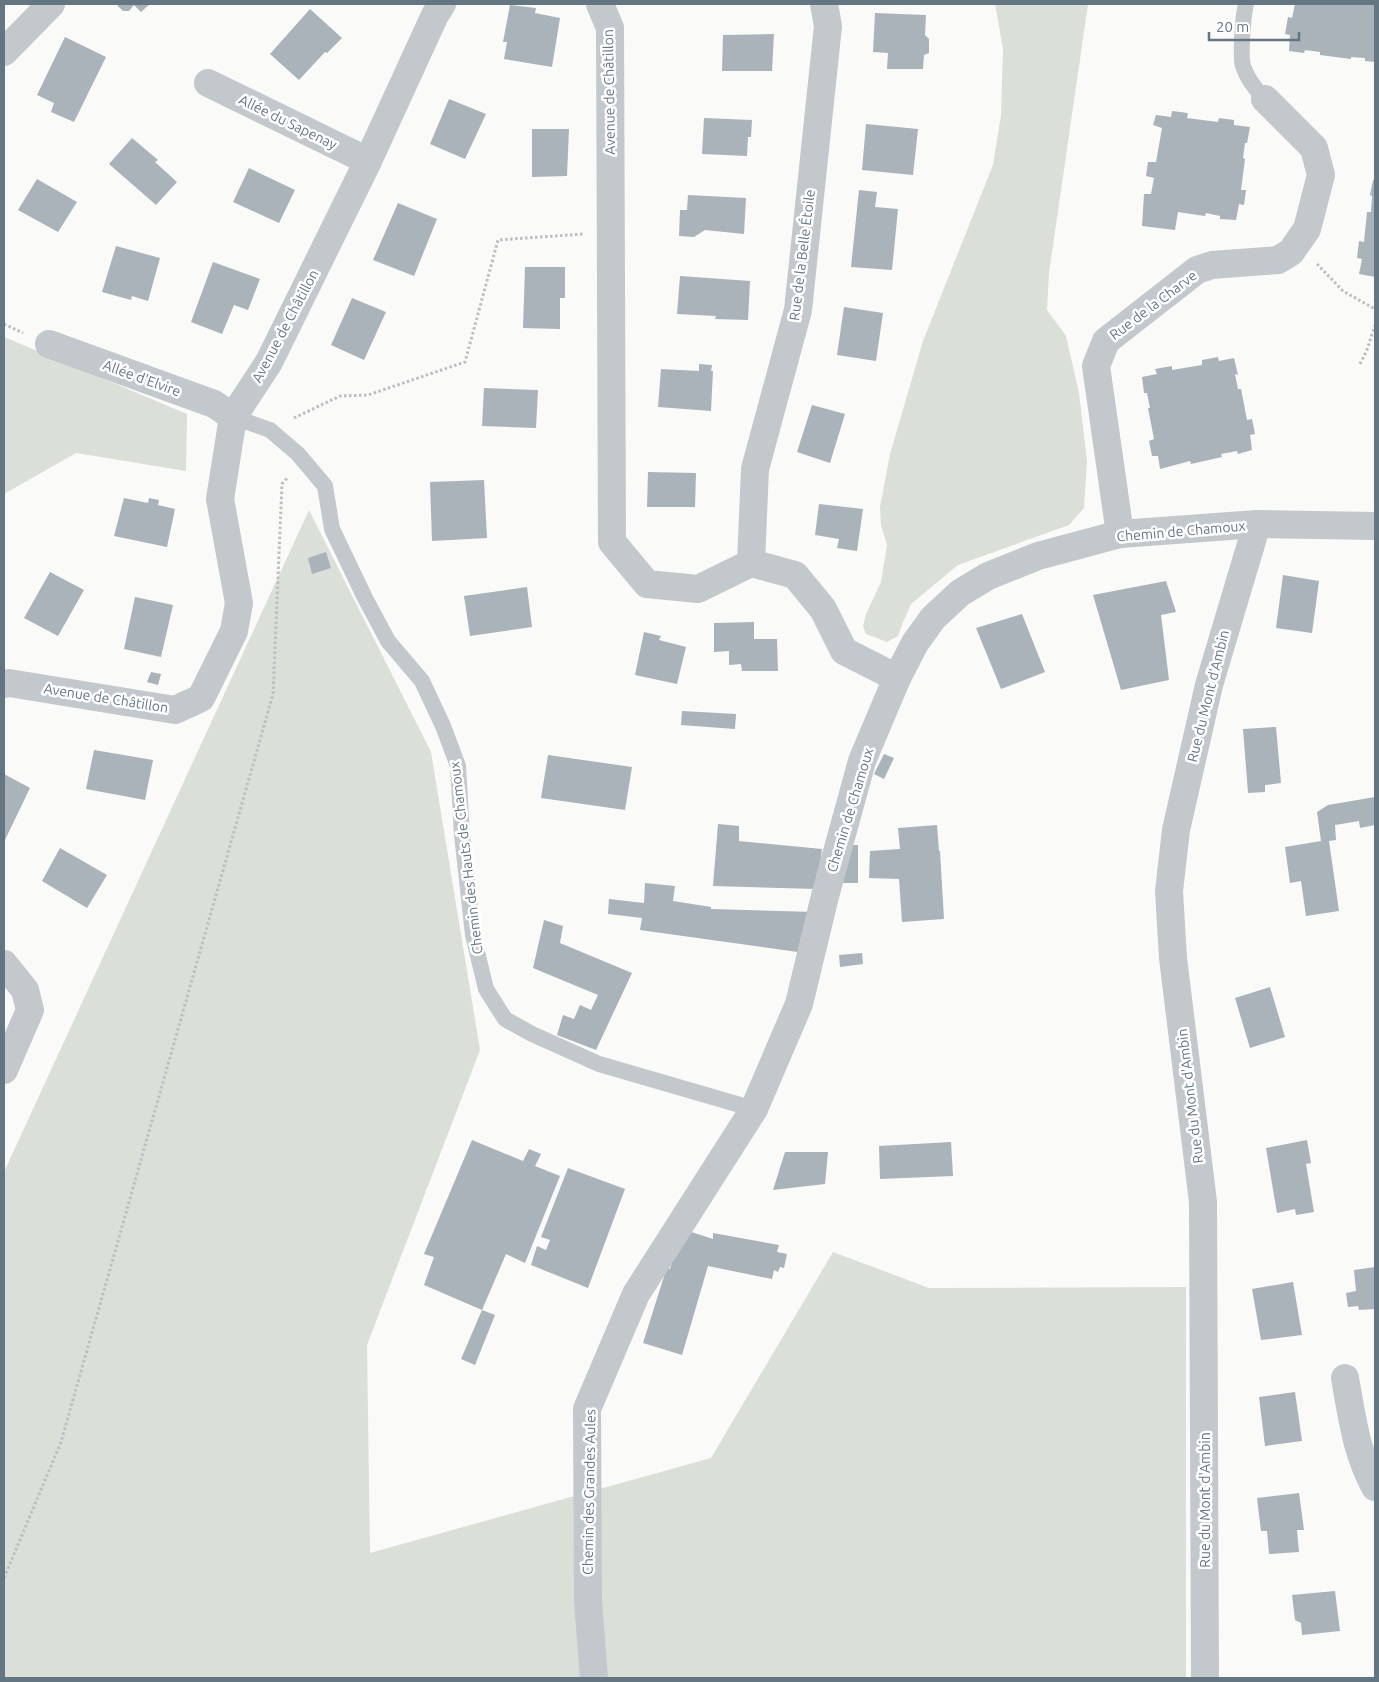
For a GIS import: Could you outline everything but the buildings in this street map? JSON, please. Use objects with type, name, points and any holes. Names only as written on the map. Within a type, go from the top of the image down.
[{"type":"street","points":[[4,52],[51,4]]},
{"type":"street","name":"Avenue de Châtillon","points":[[4,684],[9,683],[175,710],[201,698],[234,631],[239,603],[220,499],[233,417],[269,362],[368,161],[435,15],[442,4]]},
{"type":"street","name":"Avenue de Châtillon","points":[[600,4],[610,28],[612,542],[647,584],[698,589],[752,563]]},
{"type":"street","name":"Rue de la Belle Étoile","points":[[752,563],[755,469],[798,310],[828,26],[824,4]]},
{"type":"street","name":"Allée du Sapenay","points":[[208,83],[368,161]]},
{"type":"street","name":"Rue de la Charve","points":[[1120,534],[1096,366],[1106,341],[1197,270],[1212,265],[1278,260],[1291,252],[1307,229],[1321,175],[1314,148],[1265,99]]},
{"type":"street","name":"Allée d'Elvire","points":[[49,344],[214,404],[233,417]]},
{"type":"street","name":"Chemin de Chamoux","points":[[754,1109],[799,1004],[825,896],[862,761],[896,678],[915,643],[933,618],[960,593],[988,576],[1038,556],[1120,534],[1257,524],[1375,526]]},
{"type":"street","name":"Rue du Mont d'Ambin","points":[[1206,1678],[1203,1202],[1173,958],[1169,891],[1176,830],[1208,685],[1257,524]]},
{"type":"street","points":[[752,563],[795,575],[824,608],[844,651],[896,678]]},
{"type":"street","points":[[4,964],[25,990],[30,1010],[4,1070]]},
{"type":"street","name":"Chemin des Grandes Aules","points":[[594,1678],[588,1601],[587,1409],[636,1294],[754,1109]]},
{"type":"street","points":[[1345,1378],[1356,1438],[1365,1468],[1375,1487]]},
{"type":"lane","name":"Rue de la Charve","points":[[1246,4],[1242,39],[1243,66],[1256,90],[1265,99]]},
{"type":"lane","name":"Chemin des Hauts de Chamoux","points":[[233,417],[270,430],[298,454],[325,486],[332,529],[365,598],[388,641],[422,681],[443,726],[458,766],[462,836],[473,935],[486,989],[505,1019],[532,1034],[600,1064],[754,1109]]},
{"type":"path","points":[[270,430],[340,396],[368,396],[465,362],[498,240],[611,232]]},
{"type":"path","points":[[1297,244],[1343,291],[1375,309]]},
{"type":"path","points":[[1360,364],[1367,350],[1375,325]]},
{"type":"path","points":[[4,1578],[61,1442],[273,694],[282,484],[298,464],[298,454]]},
{"type":"shaded area","points":[[995,4],[1088,4],[1049,273],[1047,310],[1066,336],[1079,393],[1087,461],[1084,508],[1069,525],[958,565],[911,604],[898,636],[887,642],[866,634],[863,626],[866,614],[881,582],[887,545],[881,525],[880,507],[890,454],[923,341],[993,165],[1001,115],[1003,49]]},
{"type":"shaded area","points":[[4,337],[187,414],[186,471],[76,453],[4,494]]},
{"type":"shaded area","points":[[309,510],[431,752],[480,1050],[367,1345],[370,1553],[711,1458],[833,1252],[929,1288],[1186,1287],[1186,1678],[4,1678],[4,1172]]}]
